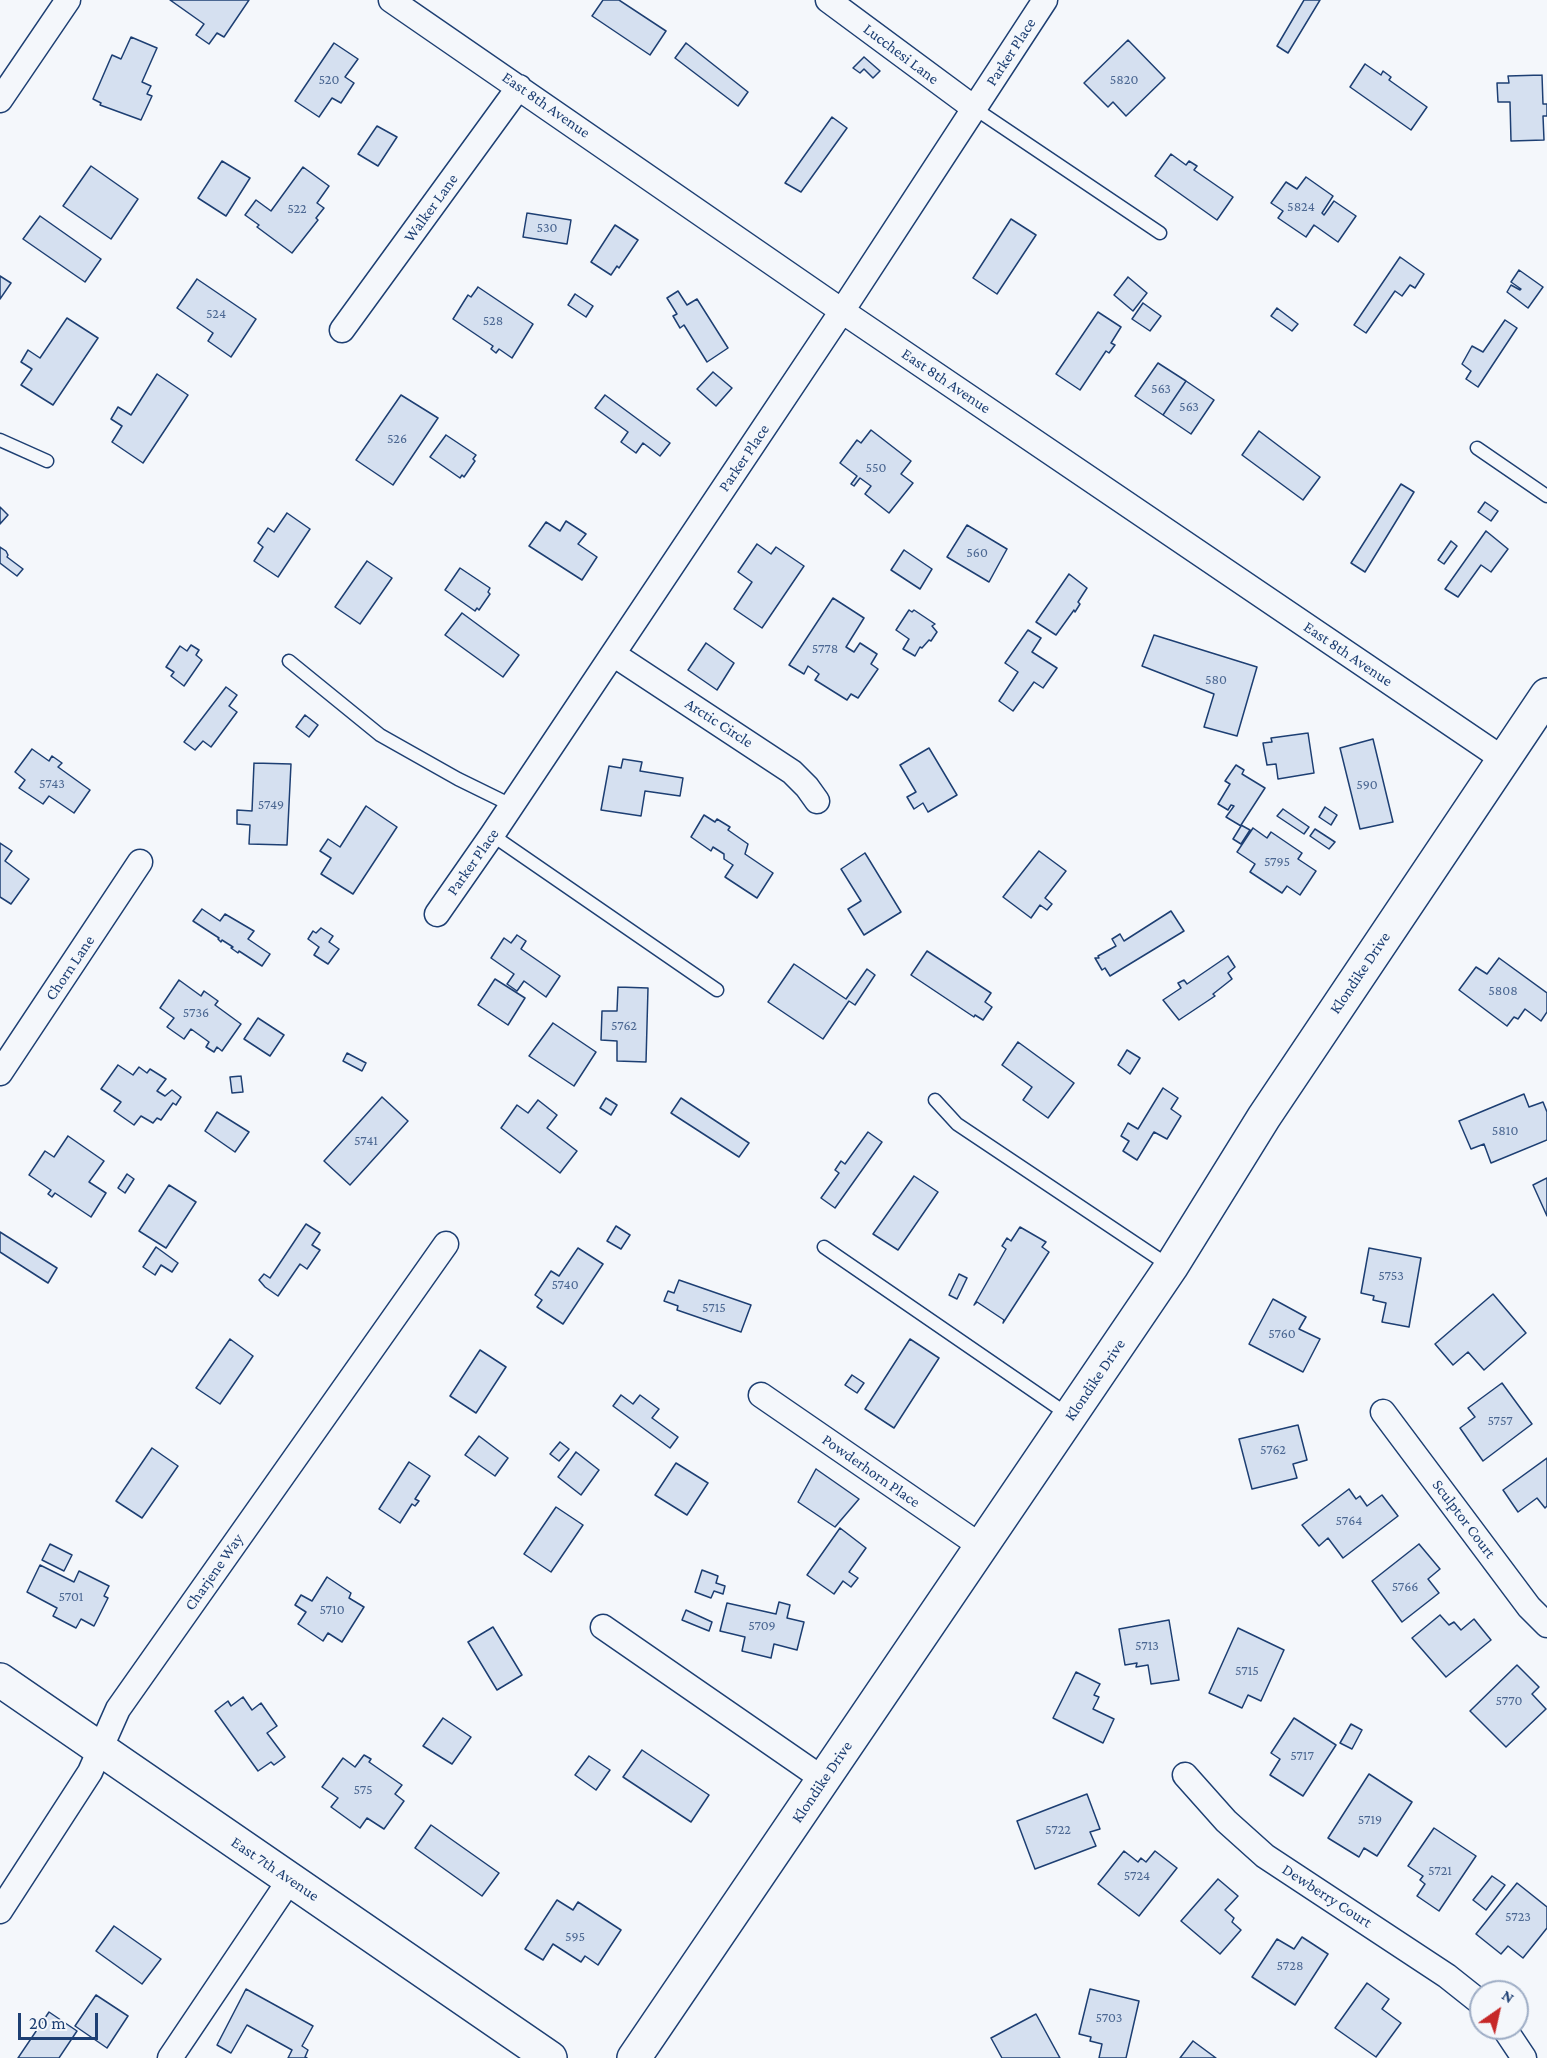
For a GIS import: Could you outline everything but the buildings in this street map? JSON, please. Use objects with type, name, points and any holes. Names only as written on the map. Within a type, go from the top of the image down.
[{"type":"street","points":[[0,100],[68,0]]},
{"type":"street","name":"East 8th Avenue","points":[[391,0],[1503,759]]},
{"type":"street","name":"Lucchesi Lane","points":[[828,0],[974,108]]},
{"type":"street","name":"Parker Place","points":[[437,914],[613,654],[1046,0]]},
{"type":"street","name":"Walker Lane","points":[[342,330],[519,87]]},
{"type":"street","name":"Arctic Circle","points":[[613,654],[792,772],[817,801]]},
{"type":"street","name":"Klondike Drive","points":[[634,2058],[1171,1267],[1264,1117],[1547,695]]},
{"type":"street","name":"Chorn Lane","points":[[0,1073],[140,862]]},
{"type":"street","name":"Charjene Way","points":[[0,1911],[76,1796],[101,1750],[118,1708],[446,1244]]},
{"type":"street","name":"Powderhorn Place","points":[[761,1395],[981,1547]]},
{"type":"street","name":"Sculptor Court","points":[[1383,1412],[1529,1606],[1547,1625]]},
{"type":"street","points":[[603,1627],[824,1779]]},
{"type":"street","name":"East 7th Avenue","points":[[0,1680],[550,2058]]},
{"type":"street","name":"Dewberry Court","points":[[1185,1775],[1226,1821],[1265,1856],[1447,1976],[1469,1993]]},
{"type":"street","points":[[170,2058],[291,1878]]},
{"type":"street","points":[[1512,2040],[1524,2058]]},
{"type":"lane","points":[[974,108],[1160,233]]},
{"type":"lane","points":[[0,440],[47,461]]},
{"type":"lane","points":[[1477,448],[1547,496]]},
{"type":"lane","points":[[290,661],[380,735],[458,780],[512,805]]},
{"type":"lane","points":[[492,835],[717,990]]},
{"type":"lane","points":[[935,1100],[957,1124],[1171,1267]]},
{"type":"lane","points":[[824,1247],[1070,1416]]}]
